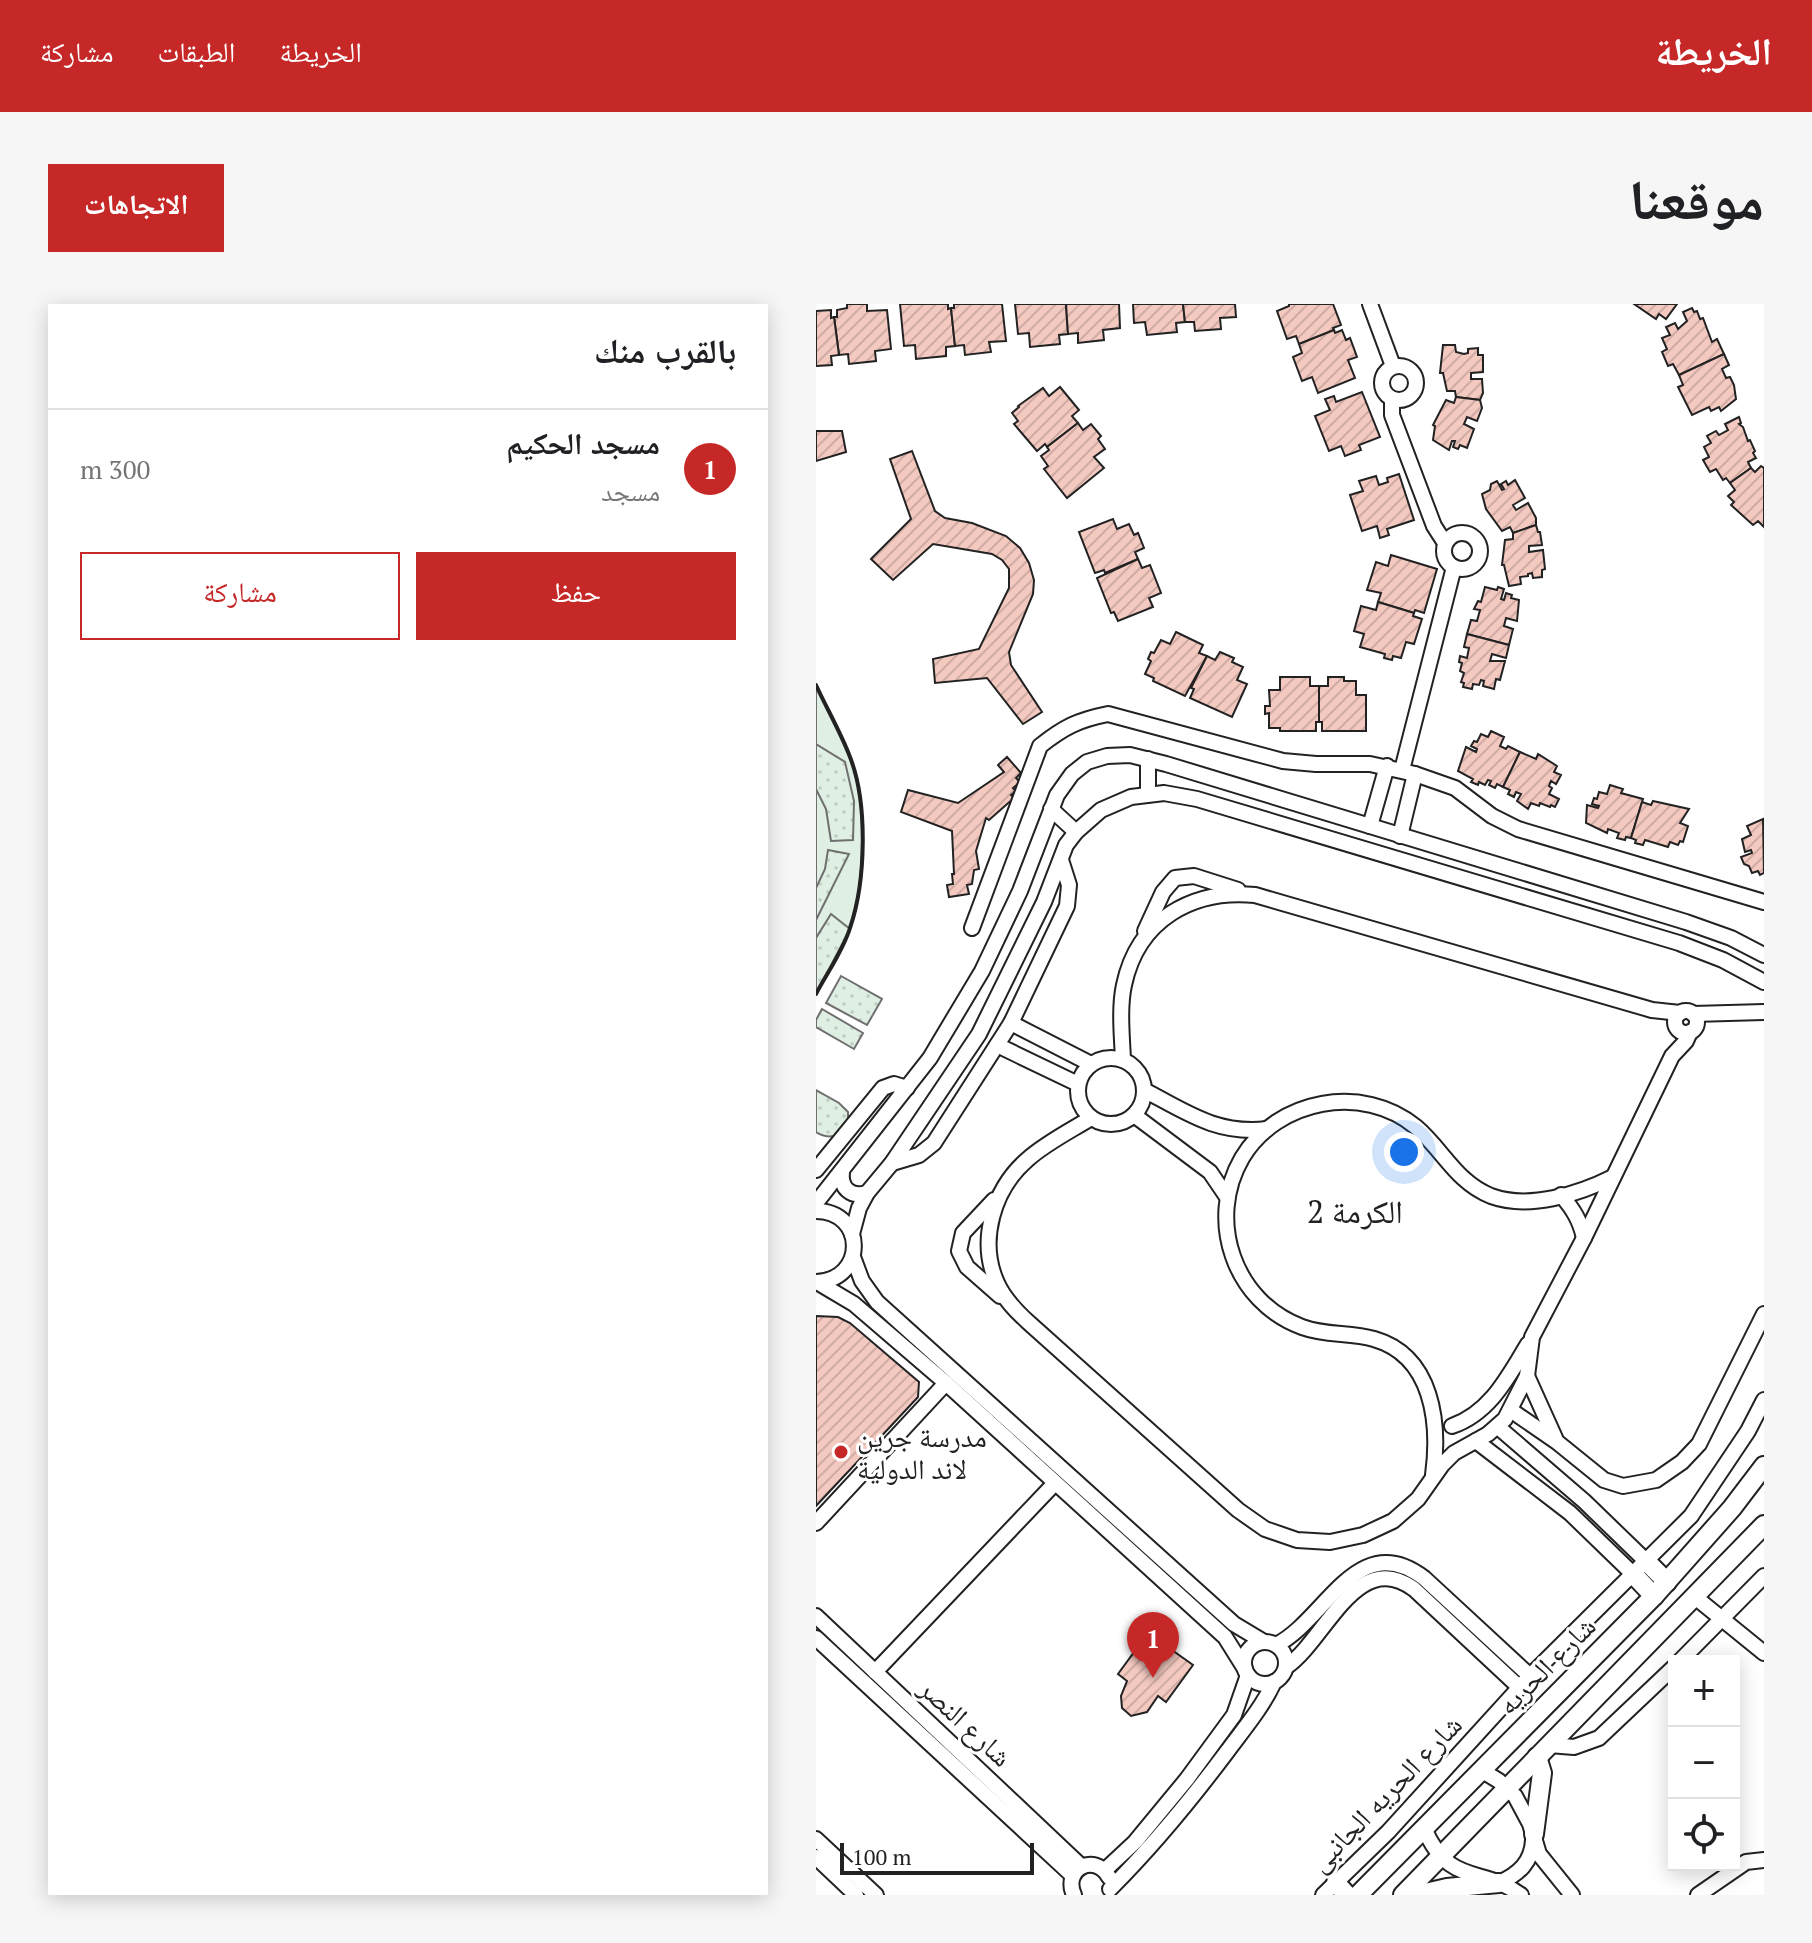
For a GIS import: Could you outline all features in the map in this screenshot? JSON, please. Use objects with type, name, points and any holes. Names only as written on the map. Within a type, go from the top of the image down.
[{"type":"main road","name":"شارع الحريه","points":[[1358,1895],[1660,1589],[1761,1476]]},
{"type":"main road","name":"شارع الحريه","points":[[1403,1895],[1764,1525]]},
{"type":"main road","points":[[1640,1568],[1660,1589]]},
{"type":"main road","points":[[1534,1834],[1543,1751]]},
{"type":"main road","points":[[1417,1895],[1460,1886],[1499,1883]]},
{"type":"street","points":[[1370,304],[1393,366]]},
{"type":"street","points":[[1393,366],[1408,368],[1417,381],[1415,391],[1408,398],[1392,399],[1384,392],[1382,383],[1385,373],[1393,366]]},
{"type":"street","points":[[1392,399],[1392,415],[1434,526],[1445,543],[1446,560],[1454,567],[1466,569],[1477,562],[1480,544],[1472,535],[1460,532],[1445,543]]},
{"type":"street","points":[[1400,836],[1401,770],[1454,567]]},
{"type":"street","points":[[972,928],[1040,746],[1062,728],[1108,714],[1299,764],[1362,763],[1401,770],[1455,788],[1492,816],[1518,829],[1764,902]]},
{"type":"street","points":[[816,1203],[930,1058],[982,971],[1020,891],[1057,795],[1072,774],[1087,762],[1107,756],[1130,755],[1148,759],[1370,826],[1709,929],[1764,955]]},
{"type":"street","points":[[1148,759],[1148,793]]},
{"type":"street","points":[[1370,826],[1401,770]]},
{"type":"street","points":[[1530,1676],[1419,1584],[1386,1578],[1367,1582],[1351,1592],[1305,1652],[1286,1667],[1280,1678],[1263,1684],[1246,1672],[1225,1637],[1055,1483],[877,1302],[862,1281],[853,1257],[852,1234],[859,1208],[979,1034],[1044,902],[1066,845],[1076,832],[1108,806],[1148,793],[1197,799],[1667,939],[1723,960],[1764,982]]},
{"type":"street","points":[[1051,809],[1076,832]]},
{"type":"street","points":[[892,1163],[919,1155],[930,1148],[1011,1023],[1067,906],[1069,885],[1061,860]]},
{"type":"street","points":[[1186,905],[1194,876]]},
{"type":"street","points":[[1123,1060],[1124,985],[1137,950],[1163,892],[1175,878],[1194,876],[1652,1010],[1685,1023],[1708,1025],[1729,1014],[1764,1012]]},
{"type":"street","points":[[1163,892],[1186,905]]},
{"type":"street","points":[[1137,950],[1155,926],[1186,905],[1213,895],[1255,895]]},
{"type":"street","points":[[1011,1023],[1091,1064]]},
{"type":"street","points":[[1452,1426],[1477,1414],[1503,1385],[1532,1337],[1672,1056],[1686,1041],[1685,1023]]},
{"type":"street","points":[[997,1045],[1078,1084]]},
{"type":"street","points":[[1106,1058],[1123,1060],[1138,1072],[1144,1090],[1143,1099],[1134,1115],[1118,1124],[1091,1118],[1082,1109],[1078,1097],[1078,1084],[1085,1069],[1106,1058]]},
{"type":"street","points":[[816,1170],[883,1088],[894,1084],[907,1088]]},
{"type":"street","points":[[1144,1090],[1214,1126],[1231,1130],[1267,1129]]},
{"type":"street","points":[[1432,1479],[1436,1431],[1434,1407],[1426,1384],[1413,1364],[1377,1340],[1302,1327],[1261,1302],[1243,1280],[1231,1254],[1225,1225],[1227,1197],[1241,1160],[1267,1129],[1294,1112],[1325,1103],[1357,1102],[1388,1110],[1415,1127],[1452,1169],[1470,1185],[1491,1196],[1507,1200],[1538,1200],[1579,1192],[1613,1177]]},
{"type":"street","points":[[1134,1115],[1210,1172],[1227,1197]]},
{"type":"street","points":[[1011,1306],[997,1284],[990,1260],[988,1237],[993,1213],[1014,1172],[1029,1157],[1091,1118]]},
{"type":"street","points":[[842,1172],[842,1182],[847,1191],[857,1195],[867,1193]]},
{"type":"street","points":[[1003,1191],[963,1233],[959,1251],[967,1267],[1238,1510],[1265,1529],[1297,1540],[1330,1542],[1363,1535],[1393,1521],[1418,1499],[1448,1459],[1498,1427],[1512,1411],[1527,1376],[1532,1337]]},
{"type":"street","points":[[1561,1195],[1581,1222],[1584,1238]]},
{"type":"street","points":[[816,1211],[837,1216],[852,1234]]},
{"type":"street","points":[[963,1233],[988,1237]]},
{"type":"street","points":[[816,1282],[839,1275],[853,1257]]},
{"type":"street","points":[[967,1267],[990,1260]]},
{"type":"street","points":[[816,1282],[854,1304],[946,1383],[980,1405],[1234,1624],[1270,1643],[1286,1658],[1286,1667]]},
{"type":"street","points":[[1512,1411],[1604,1480],[1623,1486],[1656,1480],[1669,1473],[1699,1444],[1764,1314]]},
{"type":"street","points":[[1527,1376],[1557,1442]]},
{"type":"street","points":[[816,1523],[946,1383]]},
{"type":"street","points":[[1503,1385],[1519,1394]]},
{"type":"street","name":"شارع الحريه الجانبى","points":[[1336,1891],[1519,1687],[1691,1516],[1748,1431],[1764,1400]]},
{"type":"street","points":[[1434,1407],[1452,1426],[1533,1483],[1640,1568]]},
{"type":"street","points":[[1498,1427],[1546,1468],[1640,1568]]},
{"type":"street","points":[[1533,1483],[1546,1468]]},
{"type":"street","points":[[875,1672],[1055,1483]]},
{"type":"street","points":[[1105,1870],[1135,1842],[1219,1736],[1241,1701],[1247,1653],[1254,1645],[1270,1643],[1297,1632],[1342,1582],[1357,1570],[1375,1564],[1394,1564],[1412,1569],[1419,1584],[1519,1687]]},
{"type":"street","points":[[1686,1655],[1764,1576]]},
{"type":"street","points":[[1177,1594],[1187,1581]]},
{"type":"street","points":[[1695,1597],[1764,1653]]},
{"type":"street","name":"شارع النصر","points":[[816,1616],[875,1672],[884,1691]]},
{"type":"street","name":"شارع النصر","points":[[816,1638],[884,1691],[1077,1870]]},
{"type":"street","points":[[1543,1751],[1574,1747],[1599,1738],[1668,1673]]},
{"type":"street","points":[[1108,1892],[1199,1788],[1259,1709],[1274,1682]]},
{"type":"street","points":[[1481,1770],[1507,1788],[1526,1814],[1539,1854],[1572,1895]]},
{"type":"street","points":[[1424,1828],[1442,1857],[1463,1872],[1507,1885],[1521,1895]]},
{"type":"street","points":[[1499,1883],[1514,1876],[1526,1865],[1533,1850],[1534,1834]]},
{"type":"street","points":[[816,1839],[827,1868],[876,1895]]},
{"type":"street","points":[[816,1857],[856,1895]]},
{"type":"street","points":[[1698,1895],[1746,1862],[1764,1860]]},
{"type":"street","points":[[1074,1895],[1070,1885],[1077,1870],[1094,1864],[1105,1870],[1110,1882],[1108,1892]]},
{"type":"green space","points":[[816,685],[846,748],[855,775],[862,842],[859,889],[850,928],[816,994]]},
{"type":"green space","points":[[816,744],[845,762],[854,801],[853,840],[831,841],[826,809],[816,789]]},
{"type":"green space","points":[[828,850],[849,854],[816,920],[816,888],[825,869]]},
{"type":"green space","points":[[831,914],[850,929],[816,994],[816,938]]},
{"type":"green space","points":[[841,976],[882,999],[867,1025],[826,1003]]},
{"type":"green space","points":[[822,1009],[863,1033],[854,1049],[816,1027]]},
{"type":"green space","points":[[816,1090],[848,1112],[848,1125],[837,1135],[826,1136],[816,1132]]},
{"type":"building","points":[[847,304],[867,304],[867,311],[887,310],[891,349],[875,351],[876,361],[849,364],[848,354],[839,355],[834,317],[837,317],[837,310],[847,308]]},
{"type":"building","points":[[900,304],[948,304],[955,346],[946,347],[946,356],[916,359],[915,345],[904,346]]},
{"type":"building","points":[[954,304],[1002,304],[1006,341],[989,342],[991,352],[965,355],[964,345],[955,346],[951,308]]},
{"type":"building","points":[[1015,304],[1066,304],[1068,334],[1059,335],[1060,344],[1030,347],[1029,333],[1018,334]]},
{"type":"building","points":[[1066,304],[1119,304],[1120,328],[1103,330],[1104,340],[1078,343],[1078,333],[1068,334]]},
{"type":"building","points":[[1133,304],[1183,304],[1185,322],[1176,323],[1177,332],[1147,335],[1145,322],[1134,323]]},
{"type":"building","points":[[1183,304],[1235,304],[1236,317],[1220,318],[1221,329],[1195,331],[1194,322],[1185,322]]},
{"type":"building","points":[[1289,304],[1333,304],[1341,325],[1299,344],[1296,336],[1287,339],[1277,311]]},
{"type":"building","points":[[1634,304],[1677,304],[1666,319],[1659,314],[1656,319]]},
{"type":"building","points":[[1692,308],[1700,319],[1703,318],[1712,342],[1717,339],[1724,354],[1679,375],[1673,364],[1668,366],[1662,352],[1667,349],[1662,338],[1670,335],[1666,327],[1675,323],[1678,329],[1687,321],[1683,312]]},
{"type":"building","points":[[831,310],[839,355],[831,356],[832,365],[816,366],[816,311]]},
{"type":"building","points":[[1334,330],[1335,333],[1342,330],[1346,340],[1350,338],[1357,357],[1348,360],[1355,378],[1318,393],[1312,377],[1302,381],[1293,357],[1302,353],[1299,344]]},
{"type":"building","points":[[1443,345],[1455,345],[1456,352],[1464,354],[1468,353],[1468,349],[1478,348],[1478,355],[1483,355],[1483,372],[1471,373],[1471,379],[1482,379],[1480,400],[1456,397],[1455,391],[1447,391],[1443,373],[1440,373]]},
{"type":"building","points":[[1724,354],[1729,365],[1722,369],[1734,385],[1736,399],[1721,411],[1719,407],[1711,411],[1709,407],[1692,415],[1678,387],[1683,385],[1679,375]]},
{"type":"building","points":[[1060,387],[1079,410],[1072,416],[1078,423],[1037,451],[1014,424],[1018,421],[1012,413],[1043,388],[1049,396]]},
{"type":"building","points":[[1362,392],[1380,437],[1359,445],[1361,450],[1345,456],[1341,446],[1329,451],[1315,416],[1330,410],[1325,399],[1334,396],[1336,402]]},
{"type":"building","points":[[1456,397],[1480,400],[1482,408],[1477,421],[1467,417],[1464,424],[1474,429],[1467,448],[1460,445],[1458,449],[1453,447],[1455,441],[1452,441],[1449,450],[1433,440],[1433,425],[1446,400],[1454,403]]},
{"type":"building","points":[[1739,417],[1739,424],[1750,440],[1756,458],[1748,462],[1751,468],[1730,483],[1726,478],[1723,480],[1716,469],[1710,472],[1703,460],[1709,457],[1704,447],[1711,443],[1707,436],[1728,430],[1725,424]]},
{"type":"building","points":[[1078,423],[1083,430],[1091,424],[1101,436],[1098,439],[1105,449],[1094,457],[1104,468],[1067,498],[1044,469],[1048,466],[1041,456],[1049,450],[1047,447]]},
{"type":"building","points":[[816,431],[842,431],[846,452],[816,461]]},
{"type":"building","points":[[912,451],[935,511],[945,518],[972,523],[1006,536],[1020,548],[1029,563],[1034,580],[1033,594],[1009,652],[1011,665],[1042,712],[1023,724],[987,678],[935,683],[933,659],[979,649],[1009,588],[1009,569],[1002,560],[992,554],[933,544],[893,580],[871,559],[911,519],[890,459]]},
{"type":"building","points":[[1761,466],[1764,468],[1764,527],[1758,521],[1753,525],[1731,505],[1734,502],[1728,496],[1735,490],[1730,483],[1751,468],[1755,472]]},
{"type":"building","points":[[1399,474],[1414,520],[1387,529],[1389,535],[1380,538],[1377,526],[1362,531],[1350,495],[1363,491],[1359,481],[1376,476],[1379,485]]},
{"type":"building","points":[[1515,480],[1525,498],[1513,505],[1516,510],[1528,503],[1536,525],[1513,533],[1510,527],[1502,531],[1486,509],[1482,494],[1497,481],[1502,490],[1501,484],[1506,481],[1508,485]]},
{"type":"building","points":[[1113,519],[1117,529],[1129,524],[1134,535],[1138,533],[1144,548],[1135,552],[1138,559],[1105,573],[1104,570],[1095,573],[1079,532]]},
{"type":"building","points":[[1536,525],[1542,545],[1529,546],[1529,552],[1543,550],[1545,569],[1542,570],[1542,577],[1533,578],[1532,573],[1528,574],[1520,577],[1521,584],[1509,586],[1502,565],[1505,540],[1513,539],[1513,533]]},
{"type":"building","points":[[1391,555],[1437,569],[1424,613],[1378,602],[1381,593],[1367,590],[1376,562],[1388,566]]},
{"type":"building","points":[[1138,559],[1142,568],[1150,565],[1161,593],[1149,598],[1153,607],[1118,621],[1114,612],[1111,613],[1097,578]]},
{"type":"building","points":[[1485,587],[1504,589],[1501,599],[1504,600],[1506,593],[1519,600],[1517,621],[1506,618],[1504,626],[1513,629],[1509,645],[1467,634],[1471,620],[1477,621],[1480,610],[1474,609],[1478,601],[1481,602]]},
{"type":"building","points":[[1378,602],[1414,613],[1413,616],[1422,619],[1414,644],[1406,642],[1401,658],[1384,658],[1385,654],[1360,647],[1364,634],[1354,631],[1361,606],[1376,610]]},
{"type":"building","points":[[1176,632],[1203,645],[1199,653],[1207,656],[1185,696],[1145,674],[1151,652],[1154,653],[1161,640],[1170,644]]},
{"type":"building","points":[[1467,634],[1509,645],[1506,658],[1492,654],[1490,661],[1505,661],[1494,689],[1483,686],[1484,681],[1481,680],[1479,685],[1473,684],[1472,689],[1463,687],[1464,673],[1460,671],[1462,663],[1459,662],[1460,656],[1467,658],[1469,648],[1464,647]]},
{"type":"building","points":[[1220,652],[1234,658],[1232,662],[1243,667],[1237,680],[1247,684],[1232,717],[1190,698],[1194,689],[1191,688],[1207,656],[1215,660]]},
{"type":"building","points":[[1280,677],[1310,677],[1310,686],[1319,686],[1316,731],[1269,728],[1269,713],[1265,714],[1265,706],[1270,706],[1269,690],[1280,690]]},
{"type":"building","points":[[1328,677],[1356,681],[1356,695],[1366,695],[1366,731],[1322,731],[1319,686],[1328,686]]},
{"type":"building","points":[[1491,731],[1504,737],[1500,746],[1520,752],[1503,787],[1497,784],[1495,788],[1489,785],[1491,781],[1488,780],[1485,785],[1479,782],[1478,785],[1458,771],[1466,747],[1476,752],[1477,749],[1471,746],[1474,741],[1477,742],[1481,734],[1488,737]]},
{"type":"building","points":[[1520,752],[1536,759],[1538,754],[1557,766],[1554,772],[1561,775],[1556,784],[1551,781],[1549,786],[1552,788],[1549,794],[1559,799],[1555,807],[1531,803],[1528,809],[1517,801],[1521,794],[1516,792],[1514,797],[1508,794],[1510,790],[1503,787]]},
{"type":"building","points":[[1007,757],[1021,773],[1016,778],[1020,782],[1013,788],[1016,791],[1011,795],[1014,798],[989,820],[986,818],[976,851],[979,869],[974,870],[972,884],[967,885],[969,894],[949,897],[947,885],[953,884],[954,874],[952,831],[901,812],[908,790],[958,803],[1004,772],[998,765]]},
{"type":"building","points":[[1610,785],[1623,789],[1621,793],[1643,799],[1631,838],[1626,837],[1625,840],[1617,838],[1619,833],[1608,829],[1607,833],[1586,823],[1587,805],[1598,808],[1592,804],[1594,798],[1597,799],[1599,792],[1607,794]]},
{"type":"building","points":[[1653,801],[1689,809],[1680,823],[1688,826],[1683,842],[1680,841],[1678,845],[1670,842],[1668,847],[1645,840],[1643,845],[1631,838],[1642,802],[1651,805]]},
{"type":"building","points":[[1763,819],[1764,873],[1760,875],[1758,871],[1752,873],[1741,857],[1752,853],[1751,850],[1745,852],[1742,839],[1751,835],[1747,826]]},
{"type":"building","name":"مدرسة جرين لاند الدولية","points":[[816,1316],[838,1317],[850,1323],[919,1382],[918,1397],[816,1506]]},
{"type":"building","points":[[1148,1633],[1193,1665],[1166,1702],[1158,1696],[1147,1712],[1131,1716],[1122,1708],[1121,1696],[1127,1681],[1118,1674]]},
{"type":"wall","points":[[816,685],[856,776],[863,842],[859,888],[850,928],[816,994]]},
{"type":"place","name":"مدرسة جرين لاند الدولية","points":[[841,1452]]},
{"type":"place","name":"مسجد الحكيم","points":[[1153,1678]]},
{"type":"district","name":"الكرمة 2","points":[[1355,1211]]}]
